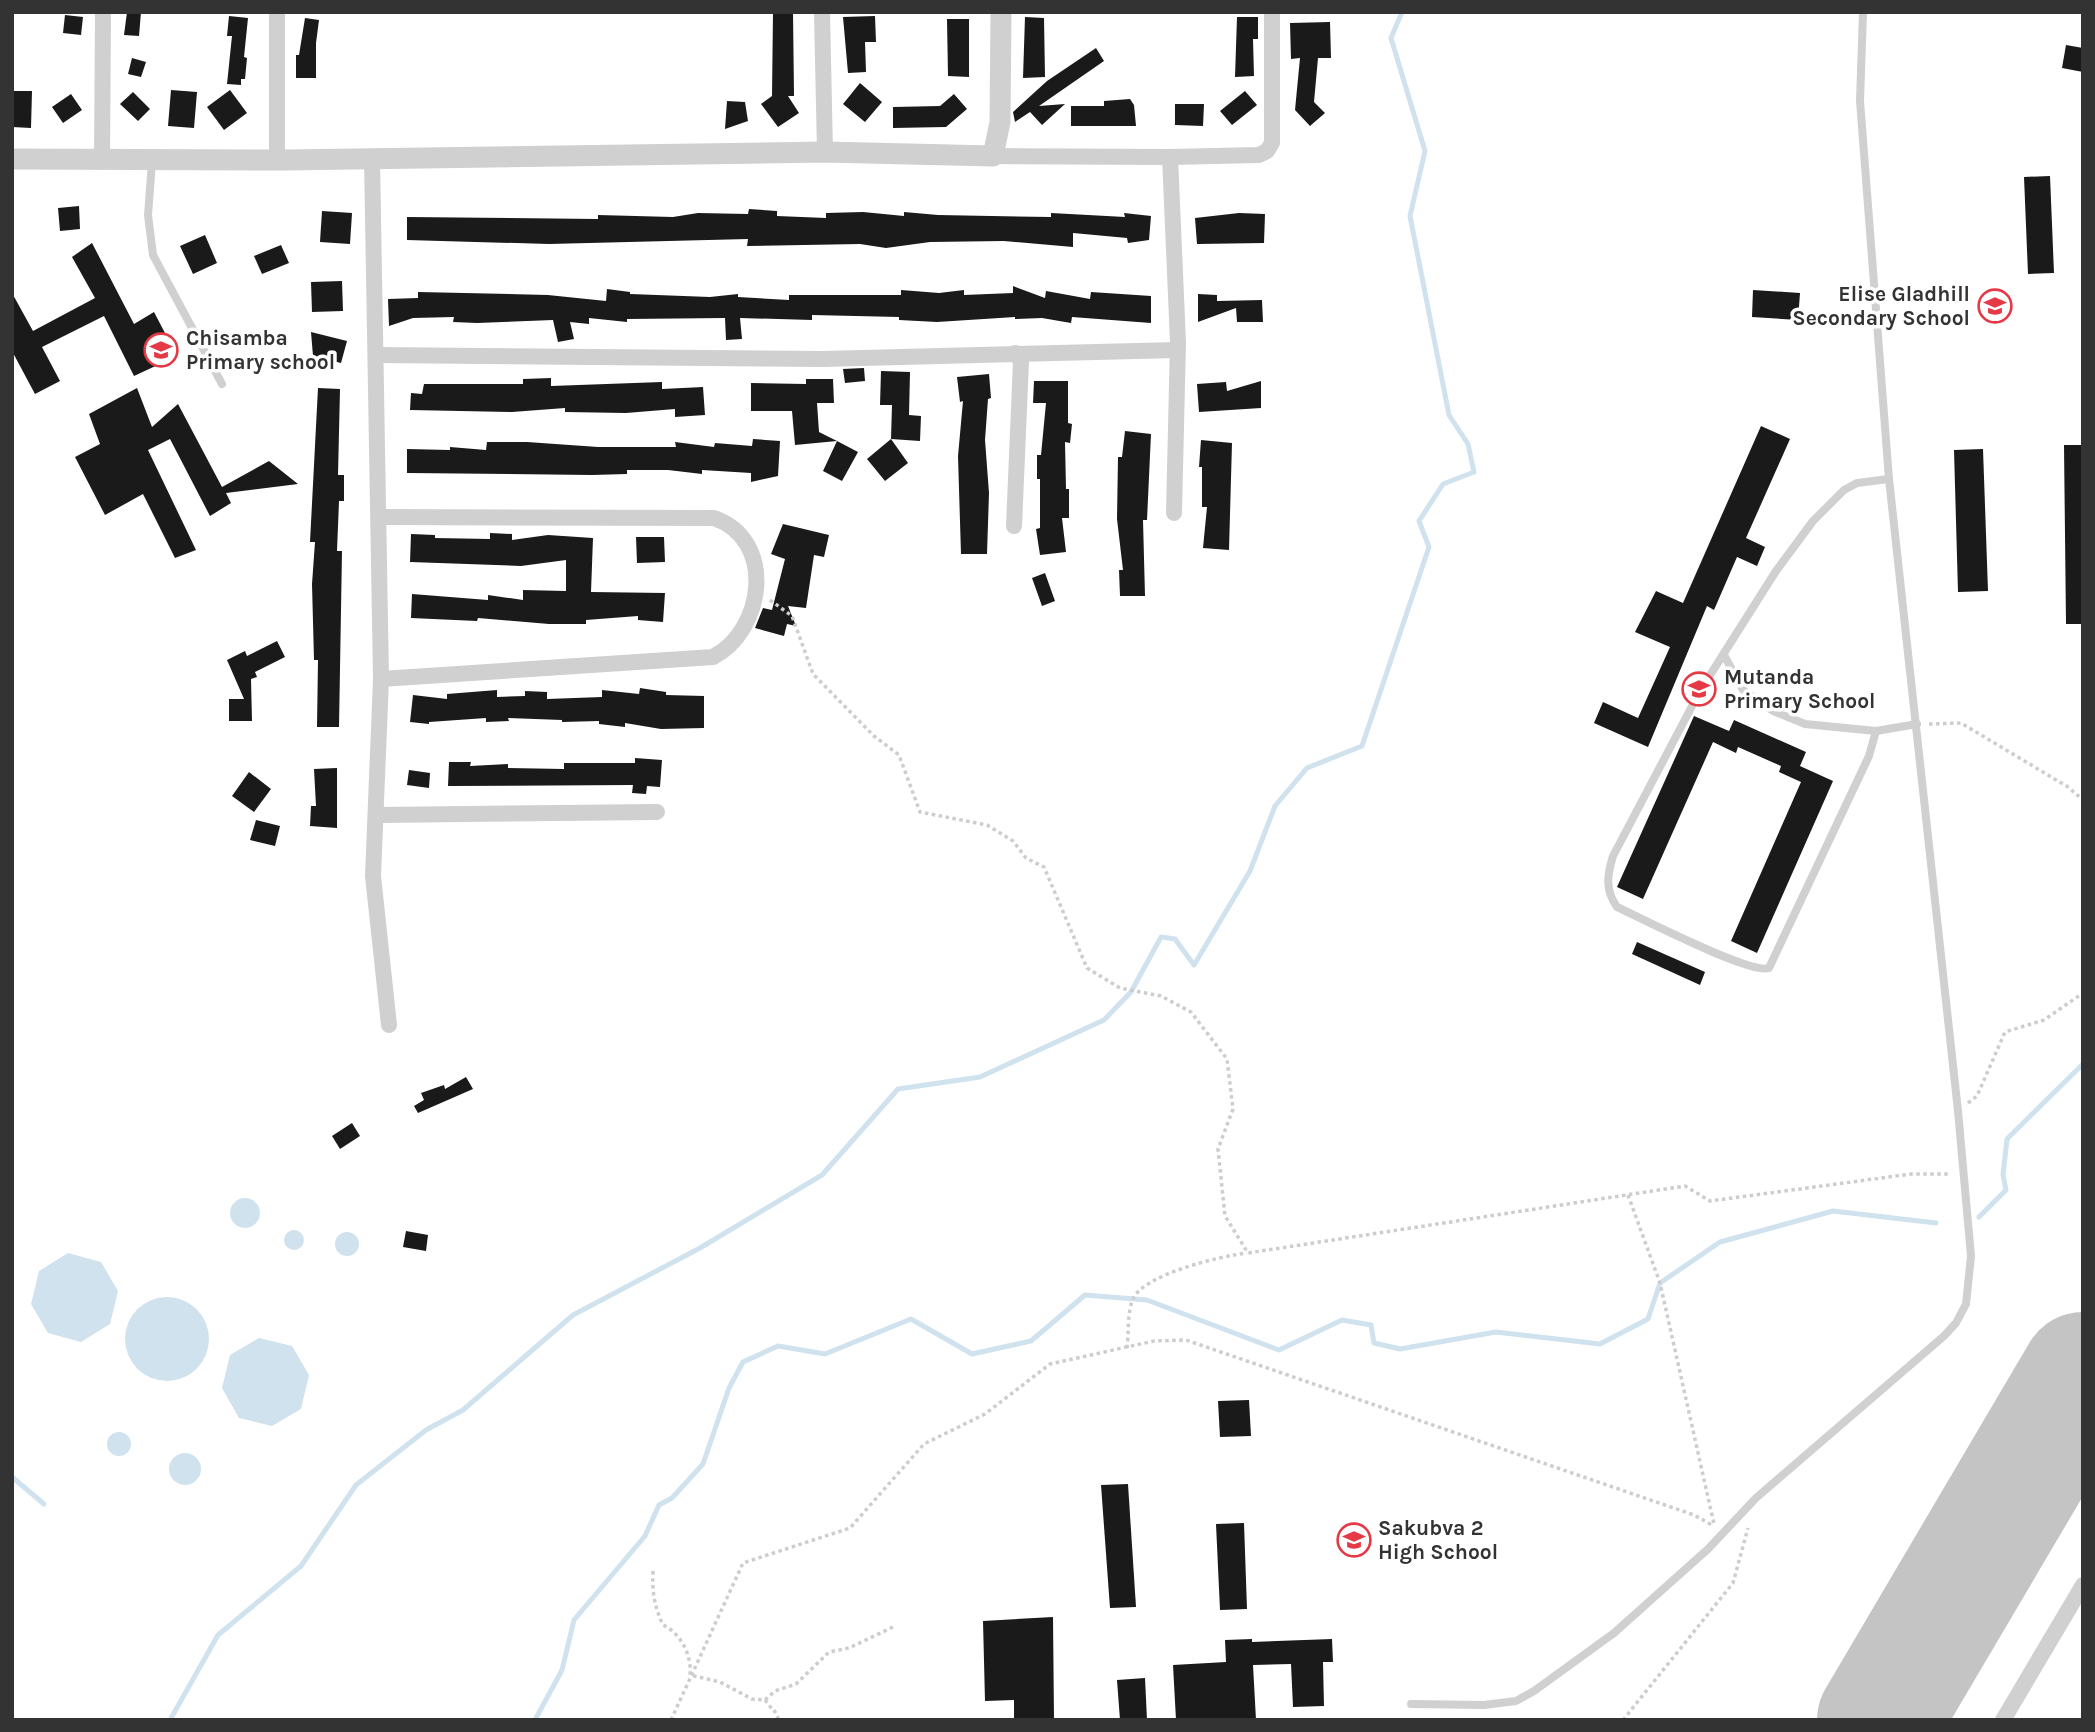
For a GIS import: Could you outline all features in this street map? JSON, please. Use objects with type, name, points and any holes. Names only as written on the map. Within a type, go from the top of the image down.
[{"type":"street","points":[[102,160],[103,12]]},
{"type":"street","points":[[277,12],[277,160]]},
{"type":"street","points":[[822,12],[825,152]]},
{"type":"street","points":[[993,156],[1000,122],[1001,12]]},
{"type":"street","points":[[12,159],[277,160],[825,152],[993,156],[1259,155],[1268,151],[1272,143],[1272,12]]},
{"type":"street","points":[[1170,157],[1177,350],[1174,513]]},
{"type":"street","points":[[372,159],[382,679],[373,876],[389,1025]]},
{"type":"street","points":[[376,355],[823,359],[1177,350]]},
{"type":"street","points":[[1014,526],[1021,361],[1015,353]]},
{"type":"street","points":[[380,517],[714,519],[729,524],[740,534],[757,560],[751,617],[729,649],[713,657],[382,679]]},
{"type":"street","points":[[377,815],[657,812]]},
{"type":"street","points":[[2003,1720],[2083,1586]]},
{"type":"lane","points":[[1411,1704],[1484,1705],[1516,1701],[1534,1691],[1614,1633],[1708,1549],[1756,1498],[1956,1323],[1966,1304],[1971,1256],[1958,1111],[1889,480],[1860,100],[1863,12]]},
{"type":"lane","points":[[152,159],[148,215],[153,255],[222,384]]},
{"type":"lane","points":[[1876,731],[1869,756],[1769,968],[1756,970],[1617,907],[1610,896],[1607,883],[1613,856],[1700,691],[1776,571],[1814,521],[1843,490],[1857,483],[1889,480]]},
{"type":"lane","points":[[1724,655],[1743,690],[1773,711],[1805,724],[1876,731],[1917,724]]},
{"type":"path","points":[[755,593],[779,604],[792,616],[813,674],[874,736],[900,755],[920,812],[987,825],[1013,841],[1026,858],[1044,867],[1087,968],[1120,988],[1161,996],[1191,1012],[1227,1059],[1233,1109],[1218,1149],[1225,1216],[1248,1253]]},
{"type":"path","points":[[1917,724],[1961,723],[2068,787],[2083,800]]},
{"type":"path","points":[[1958,1111],[1977,1096],[2005,1032],[2044,1020],[2083,993]]},
{"type":"path","points":[[1127,1348],[1133,1299],[1148,1283],[1211,1258],[1685,1186],[1710,1201],[1911,1174],[1962,1174]]},
{"type":"path","points":[[671,1720],[743,1563],[850,1528],[924,1444],[985,1414],[1049,1364],[1154,1341],[1186,1340],[1694,1515],[1715,1527],[1660,1283],[1628,1195]]},
{"type":"path","points":[[1623,1720],[1733,1583],[1756,1498]]},
{"type":"path","points":[[653,1571],[652,1596],[657,1613],[663,1625],[672,1628],[684,1646],[691,1665],[690,1675]]},
{"type":"path","points":[[765,1700],[775,1691],[796,1684],[829,1652],[849,1648],[893,1627]]},
{"type":"path","points":[[690,1675],[720,1682],[752,1699],[765,1700],[779,1720]]},
{"type":"water","points":[[245,1198],[256,1202],[260,1213],[256,1224],[245,1228],[234,1224],[230,1213],[234,1202]]},
{"type":"water","points":[[294,1230],[301,1233],[304,1240],[301,1247],[294,1250],[287,1247],[284,1240],[287,1233]]},
{"type":"water","points":[[347,1232],[355,1236],[359,1244],[355,1252],[347,1256],[339,1252],[335,1244],[339,1236]]},
{"type":"water","points":[[68,1253],[101,1262],[118,1291],[110,1324],[81,1342],[48,1333],[31,1304],[39,1271]]},
{"type":"water","points":[[167,1297],[183,1300],[197,1309],[206,1323],[209,1339],[206,1355],[197,1369],[183,1378],[167,1381],[151,1378],[137,1369],[128,1355],[125,1339],[128,1323],[137,1309],[151,1300]]},
{"type":"water","points":[[259,1338],[292,1346],[309,1375],[301,1409],[272,1426],[239,1418],[222,1388],[230,1355]]},
{"type":"water","points":[[119,1432],[128,1435],[131,1444],[128,1453],[119,1456],[110,1453],[107,1444],[110,1435]]},
{"type":"water","points":[[185,1453],[197,1457],[201,1469],[197,1481],[185,1485],[173,1481],[169,1469],[173,1457]]},
{"type":"building","points":[[127,12],[141,12],[139,36],[124,35]]},
{"type":"building","points":[[773,12],[793,12],[794,96],[788,96],[799,113],[778,127],[761,104],[772,96]]},
{"type":"building","points":[[65,15],[83,17],[81,35],[63,33]]},
{"type":"building","points":[[229,16],[248,18],[245,79],[241,79],[241,85],[227,84],[232,36],[227,36]]},
{"type":"building","points":[[875,16],[876,42],[865,42],[866,72],[848,73],[843,17]]},
{"type":"building","points":[[1025,17],[1044,18],[1045,77],[1023,78]]},
{"type":"building","points":[[1237,17],[1258,17],[1258,39],[1253,39],[1254,76],[1235,77]]},
{"type":"building","points":[[305,18],[319,20],[316,78],[296,78],[296,55],[299,55]]},
{"type":"building","points":[[947,19],[969,19],[969,77],[948,76]]},
{"type":"building","points":[[1330,22],[1331,58],[1318,58],[1314,102],[1325,113],[1310,126],[1295,110],[1300,58],[1291,59],[1290,23]]},
{"type":"building","points":[[2066,45],[2083,48],[2083,72],[2062,68]]},
{"type":"building","points":[[1096,48],[1104,61],[1039,106],[1065,104],[1042,125],[1030,112],[1015,122],[1013,112],[1047,81]]},
{"type":"building","points":[[132,58],[146,62],[141,77],[128,74]]},
{"type":"building","points":[[860,83],[882,102],[865,122],[843,104]]},
{"type":"building","points":[[171,90],[197,92],[194,128],[168,126]]},
{"type":"building","points":[[230,90],[247,113],[224,130],[207,107]]},
{"type":"building","points":[[12,91],[32,91],[31,128],[12,127]]},
{"type":"building","points":[[1245,91],[1257,105],[1232,125],[1220,111]]},
{"type":"building","points":[[133,92],[150,109],[138,121],[120,104]]},
{"type":"building","points":[[71,94],[82,110],[63,123],[52,107]]},
{"type":"building","points":[[954,94],[967,109],[946,127],[893,128],[893,107],[940,106]]},
{"type":"building","points":[[1130,99],[1134,105],[1136,126],[1071,126],[1071,106],[1104,106],[1104,101]]},
{"type":"building","points":[[727,101],[745,102],[748,121],[725,129]]},
{"type":"building","points":[[1175,104],[1204,104],[1203,126],[1175,125]]},
{"type":"building","points":[[2050,176],[2054,273],[2028,274],[2024,177]]},
{"type":"building","points":[[79,206],[80,229],[60,231],[58,208]]},
{"type":"building","points":[[749,209],[777,211],[777,216],[826,218],[826,213],[863,212],[904,216],[904,212],[1051,217],[1051,213],[1125,217],[1124,213],[1151,216],[1149,240],[1128,243],[1127,238],[1073,233],[1073,247],[1004,241],[930,242],[886,248],[860,244],[747,246],[748,239],[549,244],[407,240],[407,217],[598,219],[598,215],[673,217],[698,213],[748,214]]},
{"type":"building","points":[[322,211],[352,213],[350,244],[320,242]]},
{"type":"building","points":[[1239,213],[1265,214],[1264,243],[1197,244],[1195,218]]},
{"type":"building","points":[[205,235],[217,263],[193,274],[180,246]]},
{"type":"building","points":[[92,243],[134,324],[154,312],[177,356],[134,376],[104,316],[42,347],[60,381],[35,394],[12,351],[12,293],[33,331],[95,298],[72,257]]},
{"type":"building","points":[[281,245],[289,263],[262,274],[254,256]]},
{"type":"building","points":[[342,281],[343,311],[312,312],[311,282]]},
{"type":"building","points":[[1013,286],[1045,298],[1046,291],[1090,299],[1091,292],[1151,296],[1151,323],[1072,317],[1071,323],[1015,317],[937,322],[899,320],[899,317],[812,315],[812,320],[740,318],[742,339],[726,340],[725,318],[627,319],[627,322],[589,318],[589,324],[570,322],[574,339],[558,342],[553,320],[477,323],[453,322],[454,317],[413,318],[389,326],[388,299],[418,298],[418,292],[548,295],[606,301],[607,289],[630,294],[710,297],[738,294],[738,297],[789,300],[789,295],[901,295],[901,290],[939,293],[964,290],[964,295],[1013,293]]},
{"type":"building","points":[[1753,290],[1800,293],[1798,320],[1752,317]]},
{"type":"building","points":[[1198,294],[1217,295],[1217,301],[1262,300],[1263,322],[1237,322],[1236,308],[1198,322]]},
{"type":"building","points":[[311,332],[347,341],[341,363],[313,356]]},
{"type":"building","points":[[864,368],[865,381],[845,383],[843,369]]},
{"type":"building","points":[[881,371],[910,372],[909,415],[921,416],[920,441],[891,439],[892,405],[880,405]]},
{"type":"building","points":[[989,374],[991,398],[988,399],[985,440],[989,493],[987,554],[961,554],[958,456],[963,401],[960,402],[957,377]]},
{"type":"building","points":[[551,378],[551,386],[662,382],[662,389],[703,387],[705,415],[675,417],[675,409],[626,413],[565,412],[565,408],[512,412],[410,410],[411,393],[422,394],[424,384],[523,384],[523,379]]},
{"type":"building","points":[[806,379],[833,379],[834,403],[817,403],[819,432],[837,441],[795,445],[792,411],[751,411],[751,383],[806,384]]},
{"type":"building","points":[[1034,381],[1068,381],[1068,423],[1072,424],[1070,443],[1065,442],[1069,518],[1062,518],[1066,552],[1040,555],[1036,529],[1040,528],[1037,455],[1041,455],[1046,403],[1033,403]]},
{"type":"building","points":[[1261,381],[1261,408],[1199,412],[1197,384],[1226,382],[1227,391]]},
{"type":"building","points":[[137,388],[152,427],[178,404],[222,487],[269,461],[298,484],[226,493],[231,503],[210,516],[170,439],[148,450],[196,550],[175,558],[143,494],[105,515],[75,457],[100,444],[89,414]]},
{"type":"building","points":[[318,388],[340,389],[338,475],[344,475],[344,501],[339,501],[337,551],[342,551],[339,727],[317,727],[318,660],[314,660],[312,584],[315,542],[310,542]]},
{"type":"building","points":[[1761,426],[1790,439],[1746,538],[1765,547],[1757,566],[1737,557],[1714,610],[1707,606],[1648,747],[1594,723],[1603,702],[1638,718],[1670,647],[1635,632],[1656,591],[1683,603]]},
{"type":"building","points":[[1125,431],[1151,434],[1147,520],[1143,520],[1145,596],[1120,596],[1119,570],[1123,570],[1117,519],[1118,457],[1122,457]]},
{"type":"building","points":[[753,439],[780,441],[778,476],[751,482],[751,473],[702,470],[702,474],[668,470],[627,470],[627,474],[592,475],[407,473],[407,449],[450,450],[450,447],[486,450],[487,442],[598,447],[676,447],[675,442],[714,447],[715,443],[752,446]]},
{"type":"building","points":[[891,439],[908,463],[885,481],[867,459]]},
{"type":"building","points":[[1201,440],[1232,443],[1229,550],[1203,548],[1207,507],[1202,507],[1202,467],[1199,467]]},
{"type":"building","points":[[837,441],[858,452],[842,481],[823,471]]},
{"type":"building","points":[[2064,445],[2083,445],[2083,624],[2066,624]]},
{"type":"building","points":[[1983,449],[1988,591],[1958,592],[1954,450]]},
{"type":"building","points":[[783,524],[829,535],[824,557],[814,555],[806,608],[788,606],[796,626],[787,624],[784,636],[755,628],[763,608],[772,610],[785,559],[771,554]]},
{"type":"building","points":[[490,533],[512,534],[512,540],[548,535],[593,538],[591,592],[665,593],[663,622],[638,620],[638,616],[586,620],[586,624],[478,618],[477,621],[411,618],[412,594],[488,600],[488,595],[523,600],[523,590],[566,591],[566,560],[521,566],[410,562],[411,534],[435,535],[435,538],[490,539]]},
{"type":"building","points":[[636,537],[664,537],[665,562],[637,563]]},
{"type":"building","points":[[1045,573],[1055,601],[1042,606],[1032,578]]},
{"type":"building","points":[[277,641],[285,657],[255,672],[257,677],[251,679],[252,721],[229,721],[229,699],[244,699],[227,660],[245,651],[247,656]]},
{"type":"building","points":[[640,688],[666,692],[666,695],[704,696],[704,728],[661,729],[625,723],[625,727],[599,724],[599,721],[562,722],[508,718],[509,721],[486,722],[486,718],[429,724],[410,722],[413,695],[447,699],[447,694],[497,690],[497,697],[525,696],[525,691],[547,692],[547,699],[602,697],[602,690],[639,694]]},
{"type":"building","points":[[1694,716],[1729,731],[1734,720],[1806,752],[1800,766],[1833,781],[1757,953],[1731,941],[1801,782],[1779,772],[1781,766],[1738,747],[1736,753],[1713,742],[1643,899],[1617,887]]},
{"type":"building","points":[[635,758],[662,760],[660,787],[647,786],[646,794],[632,793],[633,785],[448,786],[449,762],[471,762],[470,766],[508,764],[508,768],[564,769],[564,763],[635,763]]},
{"type":"building","points":[[337,768],[337,828],[310,826],[311,806],[316,806],[314,769]]},
{"type":"building","points":[[409,770],[430,773],[429,788],[407,785]]},
{"type":"building","points":[[249,772],[271,789],[254,812],[232,796]]},
{"type":"building","points":[[256,820],[280,826],[275,846],[250,840]]},
{"type":"building","points":[[1637,942],[1705,972],[1700,985],[1632,954]]},
{"type":"building","points":[[466,1077],[473,1089],[418,1113],[414,1106],[424,1100],[421,1093],[444,1085],[445,1089]]},
{"type":"building","points":[[352,1123],[360,1136],[340,1149],[332,1136]]},
{"type":"building","points":[[406,1231],[428,1235],[426,1251],[403,1247]]},
{"type":"building","points":[[1249,1400],[1251,1436],[1220,1437],[1218,1401]]},
{"type":"building","points":[[1128,1484],[1136,1607],[1110,1608],[1101,1485]]},
{"type":"building","points":[[1244,1523],[1247,1609],[1220,1610],[1216,1524]]},
{"type":"building","points":[[1053,1617],[1054,1720],[1014,1720],[1014,1700],[985,1701],[983,1621]]},
{"type":"building","points":[[1252,1639],[1252,1642],[1332,1639],[1333,1662],[1323,1662],[1324,1706],[1293,1707],[1291,1664],[1253,1665],[1256,1720],[1176,1720],[1173,1665],[1226,1662],[1225,1640]]},
{"type":"building","points":[[1145,1678],[1147,1720],[1120,1720],[1117,1680]]},
{"type":"waterway","points":[[170,1720],[218,1635],[301,1566],[356,1485],[426,1430],[463,1410],[573,1315],[700,1248],[822,1175],[898,1089],[980,1077],[1104,1020],[1131,992],[1161,937],[1175,939],[1194,965],[1250,871],[1275,806],[1307,768],[1362,746],[1429,547],[1419,521],[1443,484],[1474,472],[1468,444],[1449,415],[1410,216],[1425,151],[1391,38],[1402,12]]},
{"type":"waterway","points":[[1979,1217],[2006,1190],[2003,1175],[2007,1139],[2083,1064]]},
{"type":"waterway","points":[[535,1720],[562,1670],[574,1620],[645,1536],[659,1505],[672,1498],[703,1464],[729,1388],[743,1362],[778,1346],[825,1354],[911,1319],[972,1354],[1031,1341],[1085,1295],[1147,1300],[1279,1350],[1342,1320],[1371,1325],[1374,1343],[1400,1349],[1496,1332],[1600,1344],[1648,1319],[1660,1283],[1720,1242],[1833,1211],[1936,1223]]},
{"type":"waterway","points":[[12,1477],[44,1504]]},
{"type":"runway","points":[[1879,1720],[2083,1374]]},
{"type":"place","name":"Elise Gladhill Secondary School","points":[[1995,306]]},
{"type":"place","name":"Chisamba Primary school","points":[[161,350]]},
{"type":"place","name":"Mutanda Primary School","points":[[1699,689]]},
{"type":"place","name":"Sakubva 2 High School","points":[[1354,1540]]}]
